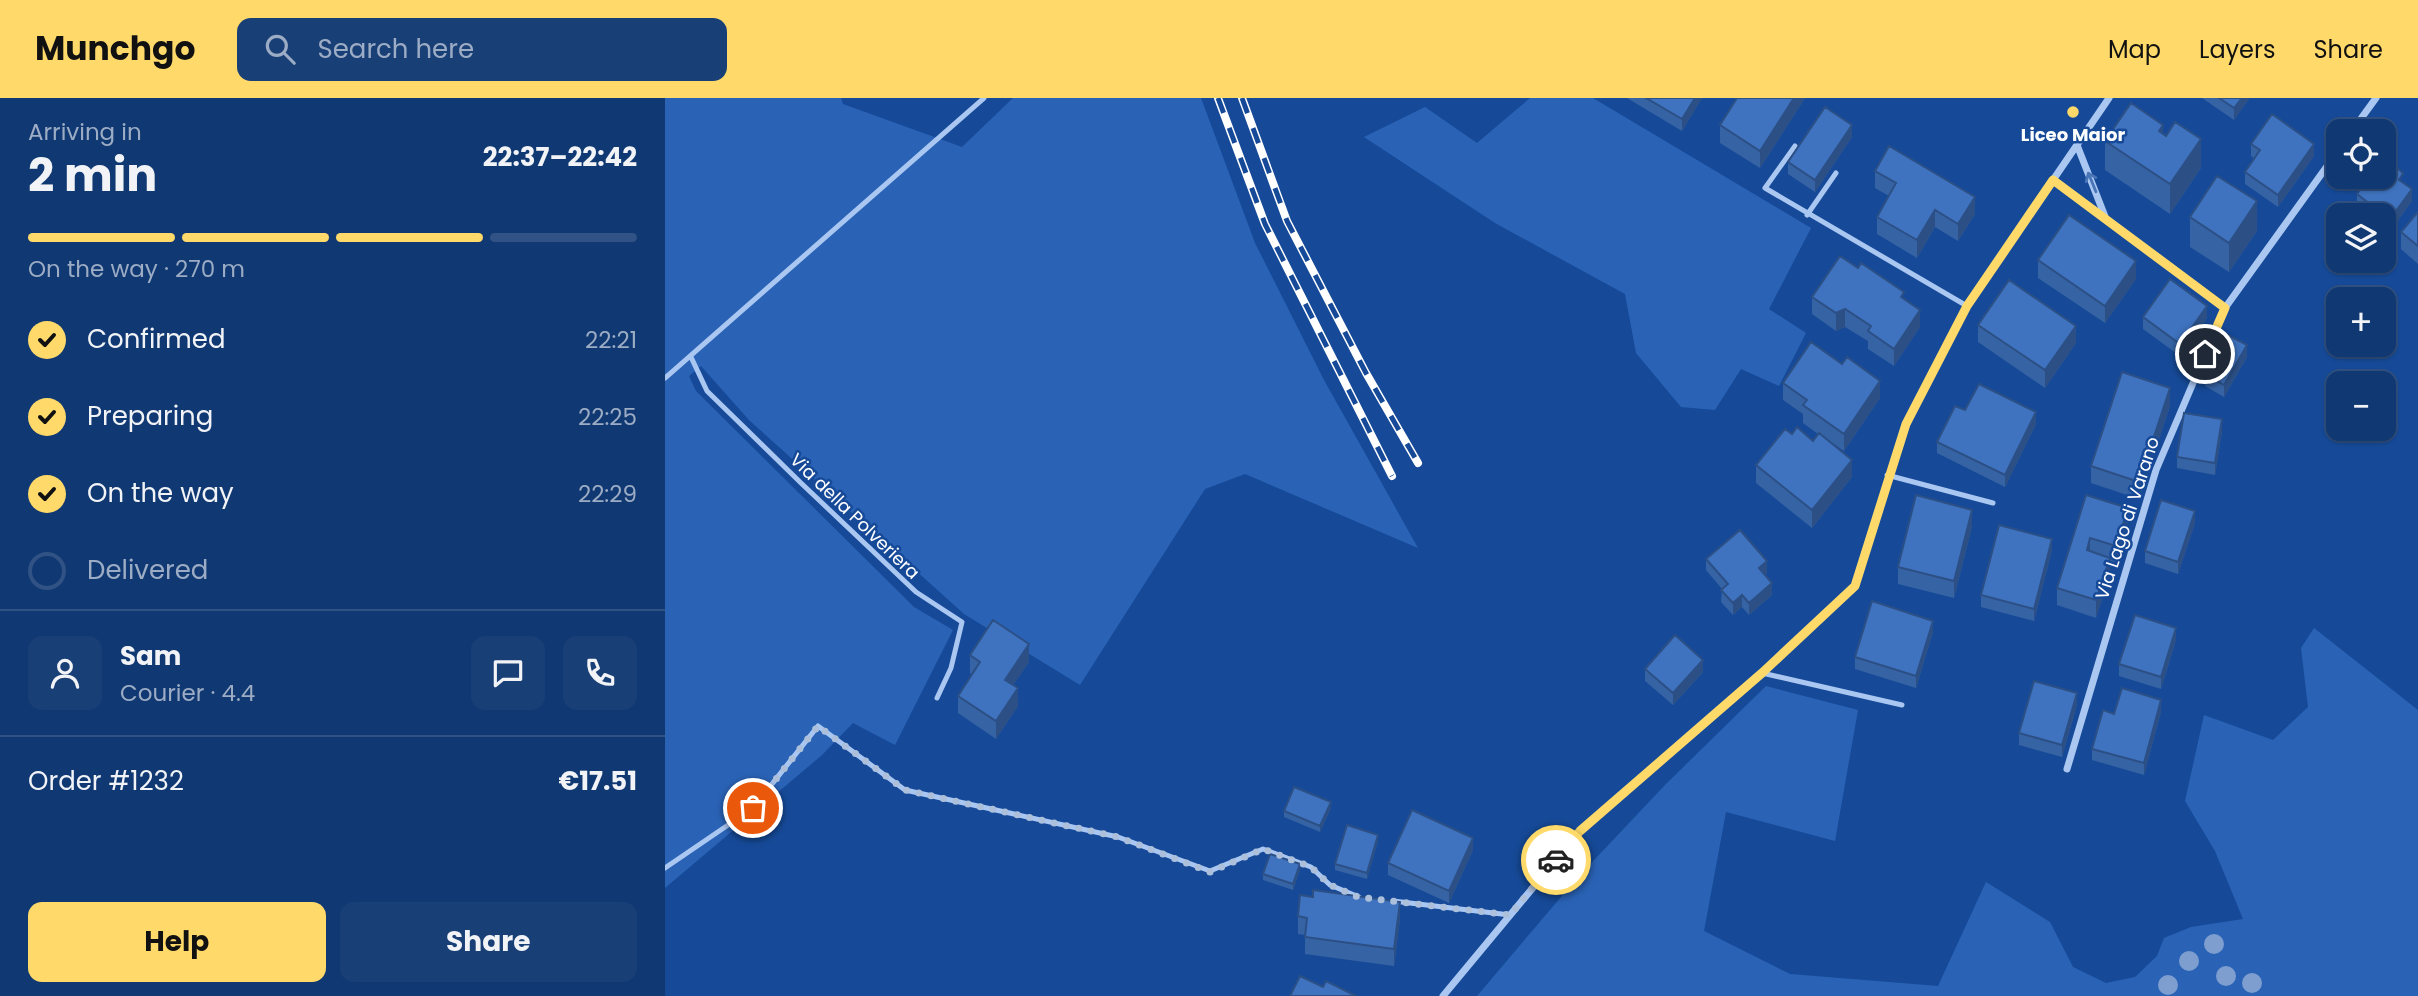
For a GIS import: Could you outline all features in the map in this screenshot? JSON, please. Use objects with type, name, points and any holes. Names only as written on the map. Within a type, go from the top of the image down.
[{"type":"street","points":[[1443,996],[1580,831],[1762,673],[1855,586],[1906,424],[1967,306],[2109,98]]},
{"type":"street","points":[[2361,119],[2376,98]]},
{"type":"street","points":[[2077,145],[2107,220]]},
{"type":"street","name":"Via Lago di Varano","points":[[2067,769],[2155,470],[2225,308],[2326,168]]},
{"type":"street","points":[[2053,180],[2225,308]]},
{"type":"lane","points":[[665,378],[984,98]]},
{"type":"lane","points":[[1795,146],[1765,188],[1807,215],[1967,306]]},
{"type":"lane","points":[[1807,215],[1836,173]]},
{"type":"lane","name":"Via della Polveriera","points":[[691,357],[707,391],[801,484],[916,592],[962,622],[951,668],[937,698]]},
{"type":"lane","points":[[1888,475],[1993,502]]},
{"type":"lane","points":[[1762,673],[1902,705]]},
{"type":"lane","points":[[665,868],[753,808],[818,726],[905,790],[1118,837],[1210,872],[1263,849],[1311,867],[1330,885],[1358,897],[1372,899]]},
{"type":"lane","points":[[1386,901],[1510,915]]},
{"type":"shaded area","points":[[665,98],[841,98],[843,104],[962,147],[1013,98],[1201,98],[1255,243],[1324,380],[1418,548],[1245,474],[1205,489],[1080,685],[964,614],[749,420],[701,366],[689,376],[696,391],[914,607],[953,630],[895,745],[853,723],[822,755],[665,888]]},
{"type":"shaded area","points":[[1530,98],[1593,98],[1811,228],[1769,309],[1806,333],[1779,386],[1741,369],[1715,410],[1681,407],[1636,353],[1625,294],[1495,223],[1364,137],[1425,107],[1477,143]]},
{"type":"shaded area","points":[[2314,628],[2418,710],[2418,996],[1477,996],[1578,877],[1666,784],[1766,686],[1858,710],[1835,841],[1726,812],[1704,931],[1790,974],[1938,986],[1986,882],[2050,922],[2073,967],[2106,983],[2135,977],[2157,956],[2164,938],[2191,927],[2243,919],[2215,851],[2185,801],[2204,715],[2273,740],[2308,707],[2301,648]]},
{"type":"building","points":[[1646,98],[1695,98],[1682,119]]},
{"type":"building","points":[[1737,98],[1794,98],[1760,151],[1720,125]]},
{"type":"building","points":[[2219,98],[2242,98],[2234,108]]},
{"type":"building","points":[[2131,103],[2163,125],[2159,131],[2166,136],[2175,122],[2201,139],[2170,184],[2105,141]]},
{"type":"building","points":[[1825,107],[1852,125],[1815,180],[1788,162]]},
{"type":"building","points":[[2272,114],[2314,144],[2278,195],[2245,172],[2260,150],[2251,144]]},
{"type":"building","points":[[1889,146],[1975,197],[1958,224],[1935,210],[1917,240],[1877,217],[1896,183],[1875,171]]},
{"type":"building","points":[[2396,167],[2403,173],[2399,180],[2412,189],[2396,211],[2396,203],[2369,203],[2357,194],[2361,189],[2396,189]]},
{"type":"building","points":[[2217,176],[2257,201],[2229,243],[2190,217]]},
{"type":"building","points":[[2418,212],[2418,246],[2401,232]]},
{"type":"building","points":[[2069,215],[2136,261],[2105,306],[2038,260]]},
{"type":"building","points":[[1840,256],[1858,268],[1861,263],[1904,292],[1901,297],[1920,310],[1894,349],[1868,331],[1871,326],[1845,309],[1836,313],[1812,297]]},
{"type":"building","points":[[2170,279],[2207,306],[2180,344],[2143,317]]},
{"type":"building","points":[[2009,280],[2076,326],[2045,370],[1978,325]]},
{"type":"building","points":[[2228,335],[2247,345],[2224,385],[2205,374]]},
{"type":"building","points":[[1811,342],[1842,364],[1847,357],[1880,381],[1844,434],[1803,405],[1807,400],[1783,383]]},
{"type":"building","points":[[2122,372],[2170,388],[2139,482],[2091,466]]},
{"type":"building","points":[[1979,384],[2036,412],[2005,475],[1937,442],[1955,406],[1965,410]]},
{"type":"building","points":[[2184,413],[2222,419],[2215,463],[2177,457]]},
{"type":"building","points":[[1797,427],[1813,441],[1819,433],[1852,460],[1812,510],[1756,465],[1785,429],[1792,434]]},
{"type":"building","points":[[1916,495],[1972,510],[1954,581],[1898,567]]},
{"type":"building","points":[[2086,495],[2128,508],[2116,546],[2090,538],[2087,550],[2110,558],[2096,600],[2057,588]]},
{"type":"building","points":[[2161,500],[2195,511],[2178,562],[2145,551]]},
{"type":"building","points":[[1999,525],[2052,539],[2034,609],[1981,595]]},
{"type":"building","points":[[1740,530],[1767,561],[1759,568],[1772,583],[1749,603],[1742,595],[1733,603],[1721,590],[1728,584],[1706,559]]},
{"type":"building","points":[[1872,601],[1933,621],[1916,676],[1855,657]]},
{"type":"building","points":[[2135,615],[2176,628],[2161,677],[2119,664]]},
{"type":"building","points":[[993,620],[1029,644],[1005,680],[1018,688],[996,721],[958,696],[980,662],[970,655]]},
{"type":"building","points":[[1675,635],[1703,660],[1673,693],[1645,669]]},
{"type":"building","points":[[2034,681],[2077,693],[2062,745],[2019,733]]},
{"type":"building","points":[[2122,688],[2161,700],[2144,763],[2092,749],[2103,710],[2114,714]]},
{"type":"building","points":[[1294,787],[1331,802],[1320,826],[1284,811]]},
{"type":"building","points":[[1412,810],[1473,838],[1449,891],[1388,863]]},
{"type":"building","points":[[1347,825],[1378,835],[1367,873],[1335,864]]},
{"type":"building","points":[[1270,854],[1300,864],[1293,884],[1263,874]]},
{"type":"building","points":[[1313,890],[1400,902],[1394,949],[1305,937],[1307,918],[1298,916],[1300,895],[1313,897]]},
{"type":"building","points":[[1300,976],[1323,987],[1326,981],[1356,996],[1290,996]]},
{"type":"railway","points":[[1218,98],[1265,224],[1392,476]]},
{"type":"railway","points":[[1242,98],[1287,221],[1366,373],[1418,463]]},
{"type":"way so far","points":[[753,808],[818,726],[905,790],[1118,837],[1210,872],[1263,849],[1311,867],[1330,885],[1358,897],[1510,915],[1556,860]]},
{"type":"place","name":"Liceo Maior","points":[[2073,112]]},
{"type":"route","points":[[1556,860],[1580,831],[1762,673],[1855,586],[1906,424],[1967,306],[2053,180],[2225,308],[2205,354]]}]
